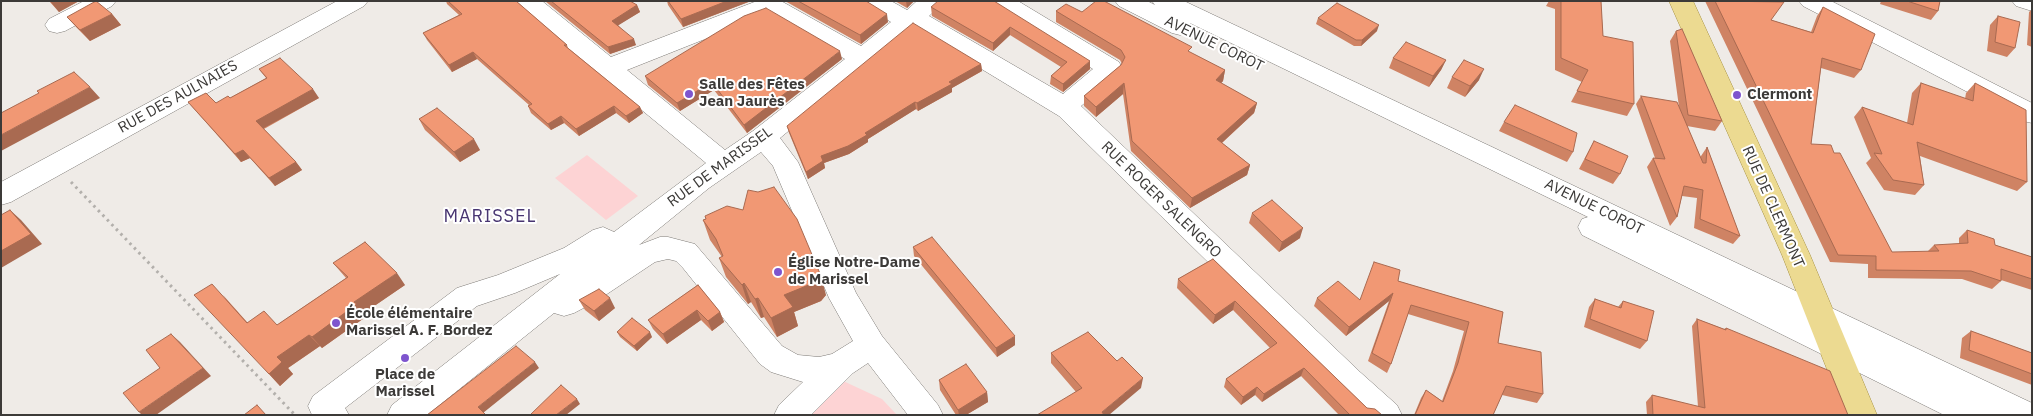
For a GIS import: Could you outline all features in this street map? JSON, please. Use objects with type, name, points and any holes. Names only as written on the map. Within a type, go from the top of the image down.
[{"type":"main road","name":"RUE DE CLERMONT","points":[[1682,1],[1796,255],[1861,415]]},
{"type":"street","points":[[57,25],[104,1]]},
{"type":"street","name":"RUE DES AULNAIES","points":[[1,196],[237,64],[356,1]]},
{"type":"street","points":[[527,1],[724,163]]},
{"type":"street","name":"RUE ROGER SALENGRO","points":[[873,1],[918,13],[1064,107],[1349,382],[1386,415]]},
{"type":"street","points":[[1000,1],[1110,68],[1064,107]]},
{"type":"street","name":"AVENUE COROT","points":[[1127,1],[1976,415]]},
{"type":"street","name":"AVENUE COROT","points":[[1164,1],[1820,315],[2024,415]]},
{"type":"street","points":[[1811,1],[2032,114]]},
{"type":"street","points":[[2024,1],[2032,3]]},
{"type":"street","points":[[607,68],[770,5],[863,58]]},
{"type":"street","name":"RUE DE MARISSEL","points":[[404,415],[530,313],[724,163],[762,138],[918,13]]},
{"type":"street","points":[[762,138],[775,148],[785,162],[844,298],[871,345],[927,415]]},
{"type":"street","points":[[333,415],[324,406],[467,297],[505,285],[574,256],[599,241],[689,174],[724,163]]},
{"type":"street","name":"RUE DE MARISSEL","points":[[530,313],[569,302],[652,251],[668,248],[685,252],[701,268],[771,354],[782,363],[798,368],[819,370],[842,364]]},
{"type":"street","points":[[790,415],[842,364],[871,345]]},
{"type":"path","points":[[55,165],[295,415]]},
{"type":"shaded area","points":[[587,155],[638,196],[606,220],[555,178]]},
{"type":"shaded area","points":[[841,380],[882,399],[897,415],[807,415]]},
{"type":"building","points":[[96,1],[112,14],[80,30],[67,17]]},
{"type":"building","points":[[448,1],[516,1],[567,45],[564,45],[640,107],[626,116],[614,106],[576,129],[561,116],[548,124],[528,106],[532,104],[473,52],[449,65],[423,33],[462,14]]},
{"type":"building","points":[[551,1],[630,1],[637,5],[612,21],[634,39],[608,47]]},
{"type":"building","points":[[668,1],[727,1],[681,19]]},
{"type":"building","points":[[798,1],[866,1],[887,14],[860,35]]},
{"type":"building","points":[[938,1],[994,1],[1090,61],[1063,84],[1051,76],[1067,62],[1010,27],[993,43],[931,7]]},
{"type":"building","points":[[1096,1],[1104,1],[1192,47],[1188,51],[1225,70],[1216,80],[1257,103],[1217,139],[1250,165],[1192,198],[1132,141],[1124,83],[1096,107],[1084,96],[1121,65],[1125,57],[1121,50],[1056,11],[1066,4],[1082,12]]},
{"type":"building","points":[[1561,1],[1601,1],[1603,36],[1633,42],[1634,104],[1577,91],[1588,70],[1561,58]]},
{"type":"building","points":[[1715,1],[1784,2],[1771,20],[1813,33],[1823,7],[1875,34],[1861,70],[1822,58],[1811,144],[1831,145],[1834,153],[1840,153],[1892,252],[1939,251],[1934,245],[1968,243],[1967,230],[1994,239],[1995,245],[2032,257],[2032,279],[2001,269],[2001,281],[1971,271],[1876,270],[1876,256],[1838,255]]},
{"type":"building","points":[[1907,1],[1940,1],[1938,11]]},
{"type":"building","points":[[1337,3],[1379,25],[1362,40],[1356,40],[1318,18]]},
{"type":"building","points":[[766,8],[840,51],[744,125],[712,82],[677,103],[645,76],[744,16]]},
{"type":"building","points":[[1998,16],[2020,22],[2015,48],[1995,42]]},
{"type":"building","points":[[913,23],[981,64],[949,82],[952,84],[917,103],[915,102],[865,133],[867,135],[848,146],[821,156],[823,161],[806,172],[787,126]]},
{"type":"building","points":[[1682,29],[1722,121],[1688,115],[1676,31]]},
{"type":"building","points":[[1406,42],[1446,60],[1433,76],[1393,58]]},
{"type":"building","points":[[280,58],[313,89],[256,121],[296,162],[269,178],[243,150],[235,154],[188,102],[206,93],[216,103],[228,96],[230,98],[267,78],[259,69]]},
{"type":"building","points":[[1464,60],[1484,69],[1470,86],[1452,77]]},
{"type":"building","points":[[74,72],[90,87],[1,135],[1,113],[39,93],[37,91]]},
{"type":"building","points":[[1921,83],[1973,101],[1975,83],[2026,110],[2027,182],[1917,142],[1924,185],[1893,180],[1874,153],[1882,154],[1862,107],[1913,125]]},
{"type":"building","points":[[1641,96],[1677,102],[1703,163],[1706,163],[1707,147],[1740,236],[1700,219],[1703,190],[1684,186],[1677,217],[1653,158],[1665,159]]},
{"type":"building","points":[[1515,105],[1577,133],[1573,152],[1504,122]]},
{"type":"building","points":[[437,108],[474,139],[454,152],[419,119]]},
{"type":"building","points":[[1594,141],[1628,156],[1620,174],[1585,159]]},
{"type":"building","name":"Église Notre-Dame de Marissel","points":[[774,187],[797,219],[821,276],[816,282],[784,295],[793,307],[771,318],[758,298],[755,299],[744,283],[742,285],[719,258],[723,256],[716,239],[703,220],[706,219],[705,216],[727,206],[743,210],[748,190],[758,192]]},
{"type":"building","points":[[1272,200],[1303,228],[1282,242],[1252,213]]},
{"type":"building","points":[[10,210],[31,234],[1,251],[1,215]]},
{"type":"building","points":[[932,237],[1015,336],[996,348],[913,247]]},
{"type":"building","points":[[365,242],[397,273],[354,302],[357,304],[312,337],[309,335],[277,357],[282,362],[269,374],[194,295],[212,284],[247,323],[264,311],[277,325],[348,277],[333,263]]},
{"type":"building","points":[[1213,259],[1367,408],[1375,409],[1382,415],[1350,415],[1304,368],[1264,394],[1257,387],[1243,397],[1226,379],[1277,343],[1235,301],[1215,315],[1178,279]]},
{"type":"building","points":[[1374,262],[1400,270],[1398,281],[1503,312],[1498,343],[1541,352],[1543,394],[1506,386],[1493,415],[1415,415],[1426,390],[1443,402],[1458,363],[1469,322],[1411,305],[1391,364],[1372,353],[1393,293],[1349,327],[1317,298],[1338,281],[1360,300]]},
{"type":"building","points":[[698,285],[720,312],[708,321],[697,310],[663,334],[648,320]]},
{"type":"building","points":[[599,289],[610,298],[594,311],[579,300]]},
{"type":"building","points":[[1595,299],[1621,308],[1623,301],[1654,311],[1647,341],[1590,319]]},
{"type":"building","points":[[632,318],[650,332],[634,346],[617,332]]},
{"type":"building","points":[[1697,319],[1726,330],[1726,328],[1830,371],[1848,415],[1653,415],[1652,395],[1705,408]]},
{"type":"building","points":[[1971,331],[2032,353],[2032,374],[1969,350]]},
{"type":"building","points":[[1088,332],[1117,361],[1122,357],[1143,378],[1102,412],[1104,415],[1037,415],[1082,388],[1051,353]]},
{"type":"building","points":[[171,334],[203,368],[139,412],[123,393],[160,368],[146,350]]},
{"type":"building","points":[[516,346],[535,362],[478,407],[486,415],[427,415]]},
{"type":"building","points":[[966,364],[987,392],[958,410],[939,380]]},
{"type":"building","points":[[561,385],[577,399],[556,415],[530,415]]},
{"type":"building","points":[[257,405],[266,415],[244,415]]},
{"type":"place","name":"Salle des Fêtes Jean Jaurès","points":[[689,94]]},
{"type":"place","name":"Clermont","points":[[1737,95]]},
{"type":"place","name":"Église Notre-Dame de Marissel","points":[[778,272]]},
{"type":"place","name":"École élémentaire Marissel A. F. Bordez","points":[[336,323]]},
{"type":"place","name":"Place de Marissel","points":[[405,358]]},
{"type":"district","name":"MARISSEL","points":[[490,217]]}]
